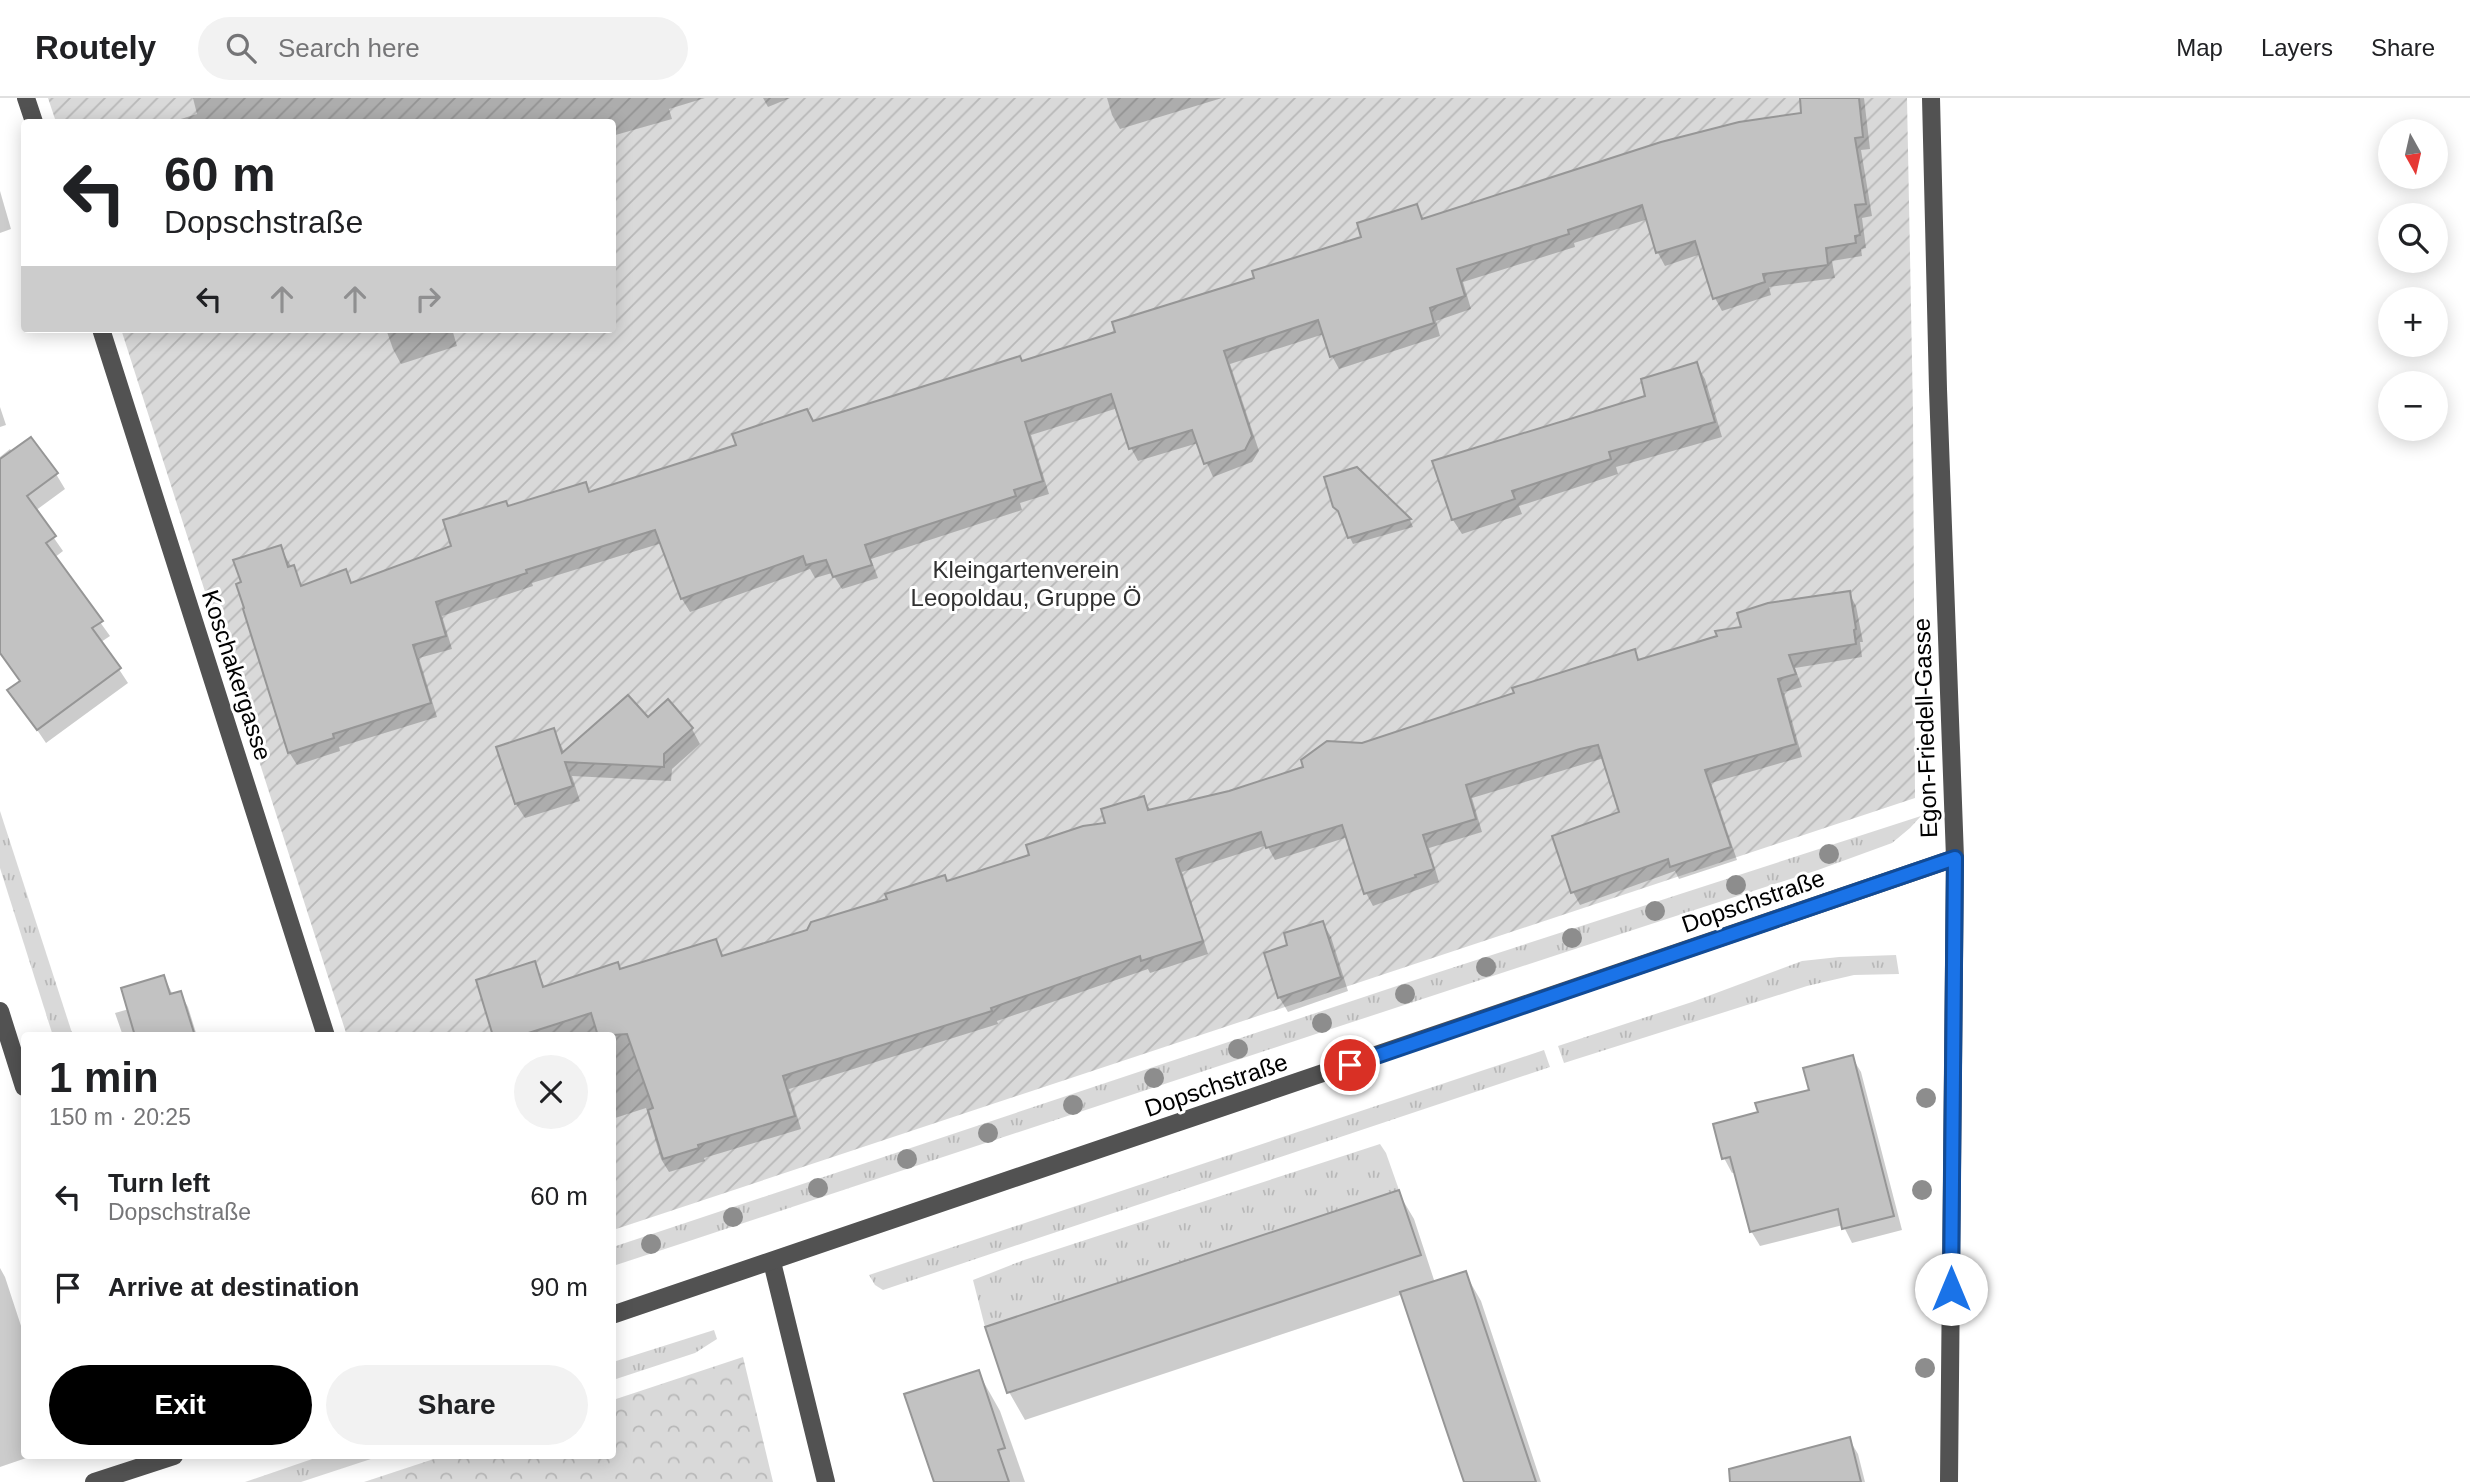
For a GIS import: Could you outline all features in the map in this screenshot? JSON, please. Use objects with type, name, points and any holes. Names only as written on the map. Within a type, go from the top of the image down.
[{"type":"street","points":[[26,98],[33,119]]},
{"type":"street","name":"Egon-Friedell-Gasse","points":[[1931,98],[1938,389],[1955,858],[1949,1482]]},
{"type":"street","name":"Koschakergasse","points":[[102,333],[325,1032]]},
{"type":"street","name":"Dopschstraße","points":[[616,1314],[1955,858]]},
{"type":"street","points":[[0,1011],[21,1078]]},
{"type":"street","points":[[772,1262],[826,1482]]},
{"type":"street","points":[[94,1482],[147,1460]]},
{"type":"green space","name":"Kleingartenverein Leopoldau, Gruppe Ö","points":[[48,98],[1907,98],[1913,413],[1915,798],[616,1229],[616,1032],[346,1032],[122,333],[616,333],[616,119],[55,119]]},
{"type":"green space","points":[[0,811],[72,1032],[52,1032],[0,868]]},
{"type":"green space","points":[[1921,816],[1892,843],[1818,870],[616,1265],[616,1246],[1430,975]]},
{"type":"green space","points":[[1896,955],[1899,974],[1854,975],[1807,986],[1564,1063],[1558,1046],[1692,1002],[1802,961]]},
{"type":"green space","points":[[1544,1050],[1550,1067],[883,1290],[875,1285],[869,1275]]},
{"type":"green space","points":[[1380,1144],[1386,1153],[1399,1190],[985,1327],[973,1280],[1024,1260]]},
{"type":"green space","points":[[714,1330],[717,1339],[695,1353],[616,1379],[616,1361]]},
{"type":"green space","points":[[743,1357],[773,1482],[364,1482],[434,1459],[616,1459],[616,1399]]},
{"type":"green space","points":[[312,1459],[371,1459],[301,1482],[245,1482]]},
{"type":"building","points":[[1800,98],[1859,98],[1863,137],[1855,138],[1866,204],[1855,205],[1860,235],[1855,236],[1856,243],[1826,248],[1828,265],[1763,274],[1765,282],[1713,299],[1695,241],[1656,253],[1642,205],[1568,230],[1569,234],[1457,269],[1465,296],[1430,308],[1434,323],[1330,357],[1318,320],[1224,351],[1252,436],[1245,450],[1204,464],[1192,430],[1129,449],[1111,394],[1025,422],[1043,481],[1014,490],[1016,496],[865,545],[872,565],[833,577],[826,560],[806,565],[803,556],[681,599],[655,530],[526,570],[527,573],[436,602],[446,636],[413,645],[431,703],[333,734],[334,738],[288,753],[243,609],[236,584],[241,582],[233,560],[281,545],[288,567],[294,565],[301,586],[346,569],[351,583],[451,546],[443,520],[506,501],[508,506],[586,482],[589,492],[736,445],[732,434],[807,409],[813,421],[1020,356],[1022,361],[1115,332],[1112,322],[1254,278],[1252,271],[1361,237],[1357,223],[1417,204],[1422,219],[1661,142],[1739,122],[1801,113]]},
{"type":"building","points":[[1697,362],[1715,422],[1609,452],[1611,459],[1512,491],[1515,499],[1452,520],[1432,461],[1645,396],[1641,379]]},
{"type":"building","points":[[31,437],[58,473],[27,496],[56,536],[46,543],[103,621],[92,628],[121,668],[37,730],[7,690],[20,681],[0,653],[0,459]]},
{"type":"building","points":[[1357,467],[1411,519],[1348,538],[1338,511],[1333,507],[1324,477]]},
{"type":"building","points":[[1850,591],[1856,644],[1789,655],[1796,674],[1778,679],[1796,744],[1705,770],[1731,847],[1670,867],[1668,859],[1571,893],[1552,836],[1619,812],[1598,745],[1466,785],[1476,819],[1423,835],[1434,869],[1364,894],[1342,825],[1266,848],[1261,832],[1176,859],[1203,941],[1141,961],[1140,956],[991,1008],[992,1011],[783,1076],[795,1116],[698,1145],[699,1148],[663,1159],[648,1110],[653,1108],[627,1034],[597,1032],[591,1013],[532,1032],[492,1032],[476,980],[535,961],[543,987],[618,962],[620,969],[716,939],[722,956],[807,930],[811,922],[887,899],[885,894],[945,875],[947,881],[1029,855],[1026,845],[1083,826],[1105,823],[1101,809],[1144,796],[1148,810],[1229,791],[1303,767],[1301,760],[1327,741],[1362,743],[1514,693],[1512,688],[1635,649],[1638,660],[1717,636],[1715,631],[1741,627],[1737,613],[1768,603]]},
{"type":"building","points":[[628,695],[648,717],[668,699],[693,728],[664,754],[664,767],[565,762],[573,786],[515,804],[496,747],[554,728],[562,753]]},
{"type":"building","points":[[1323,921],[1341,977],[1278,998],[1264,953],[1287,945],[1284,933]]},
{"type":"building","points":[[164,975],[170,994],[181,991],[194,1032],[134,1032],[121,988]]},
{"type":"building","points":[[1853,1055],[1894,1216],[1842,1229],[1838,1209],[1750,1232],[1730,1157],[1722,1159],[1713,1124],[1758,1112],[1755,1103],[1809,1090],[1803,1068]]},
{"type":"building","points":[[1399,1190],[1421,1255],[1007,1393],[985,1327]]},
{"type":"building","points":[[1466,1271],[1536,1482],[1464,1482],[1400,1292]]},
{"type":"building","points":[[979,1370],[1005,1448],[998,1450],[1009,1482],[934,1482],[904,1394]]},
{"type":"building","points":[[1850,1437],[1861,1482],[1730,1482],[1729,1469]]},
{"type":"route","points":[[1350,1065],[1955,858],[1951,1289]]}]
